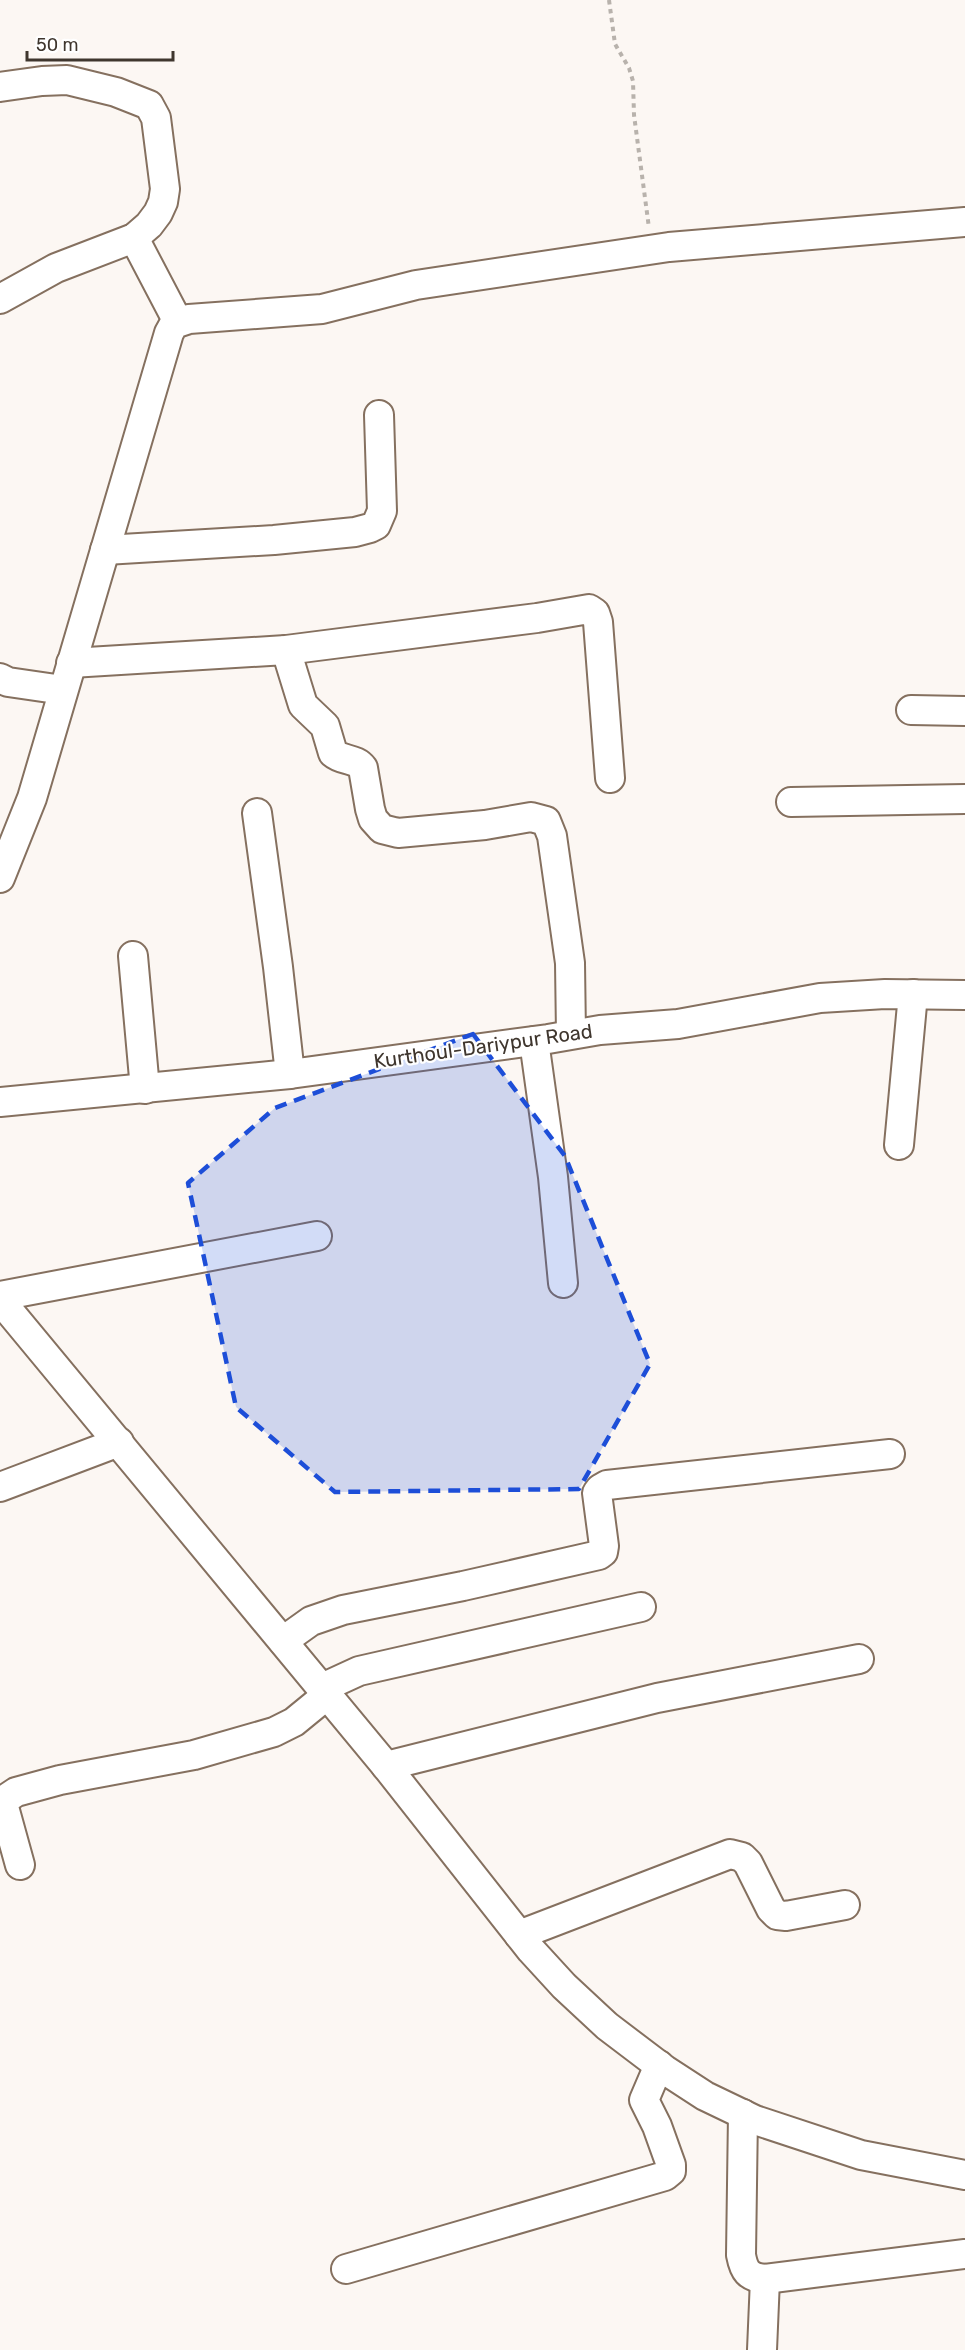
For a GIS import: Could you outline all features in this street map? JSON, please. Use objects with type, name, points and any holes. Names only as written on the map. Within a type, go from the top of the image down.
[{"type":"street","points":[[0,87],[67,80],[116,92],[149,105],[156,118],[165,189],[158,213],[149,225],[134,238],[56,268],[0,299]]},
{"type":"street","points":[[0,878],[32,798],[169,333],[178,322],[189,319],[322,309],[416,285],[652,249],[965,222]]},
{"type":"street","points":[[134,238],[178,322]]},
{"type":"street","points":[[105,550],[274,540],[355,532],[370,528],[380,519],[381,511],[379,415]]},
{"type":"street","points":[[0,678],[8,682],[67,677],[537,618],[584,609],[592,611],[598,622],[610,778]]},
{"type":"street","points":[[286,650],[303,705],[325,726],[333,753],[363,768],[373,819],[382,829],[398,833],[485,825],[525,817],[537,817],[546,821],[554,846],[570,963],[571,1034]]},
{"type":"street","points":[[911,710],[965,711]]},
{"type":"street","points":[[791,802],[965,799]]},
{"type":"street","points":[[257,813],[290,1074]]},
{"type":"street","points":[[134,956],[145,1089]]},
{"type":"street","points":[[899,1145],[913,994]]},
{"type":"street","name":"Kurthoul-Dariypur Road","points":[[0,1102],[145,1089],[228,1078],[290,1074],[571,1034],[678,1024],[820,998],[913,994],[965,995]]},
{"type":"street","points":[[534,1041],[552,1167],[562,1283]]},
{"type":"street","points":[[317,1236],[0,1298],[386,1766],[519,1935],[564,1986],[607,2026],[705,2096],[743,2115],[810,2140],[861,2155],[965,2175]]},
{"type":"street","points":[[0,1487],[118,1442]]},
{"type":"street","points":[[283,1641],[311,1621],[343,1610],[599,1555],[604,1546],[597,1493],[607,1485],[890,1454]]},
{"type":"street","points":[[20,1866],[4,1807],[4,1802],[11,1795],[60,1780],[194,1755],[266,1735],[294,1722],[339,1678],[359,1671],[641,1607]]},
{"type":"street","points":[[386,1766],[657,1698],[858,1659]]},
{"type":"street","points":[[519,1935],[730,1854],[742,1857],[748,1863],[771,1909],[777,1915],[786,1916],[845,1905]]},
{"type":"street","points":[[346,2269],[665,2176],[671,2171],[671,2165],[657,2126],[644,2100],[659,2065]]},
{"type":"street","points":[[743,2115],[741,2254],[744,2270],[747,2273],[765,2279],[965,2254]]},
{"type":"street","points":[[762,2350],[765,2279]]},
{"type":"path","points":[[609,0],[615,44],[629,68],[633,81],[634,115],[652,249]]},
{"type":"highlighted area","points":[[473,1034],[565,1156],[650,1364],[579,1489],[335,1492],[236,1407],[188,1183],[275,1108]]}]
